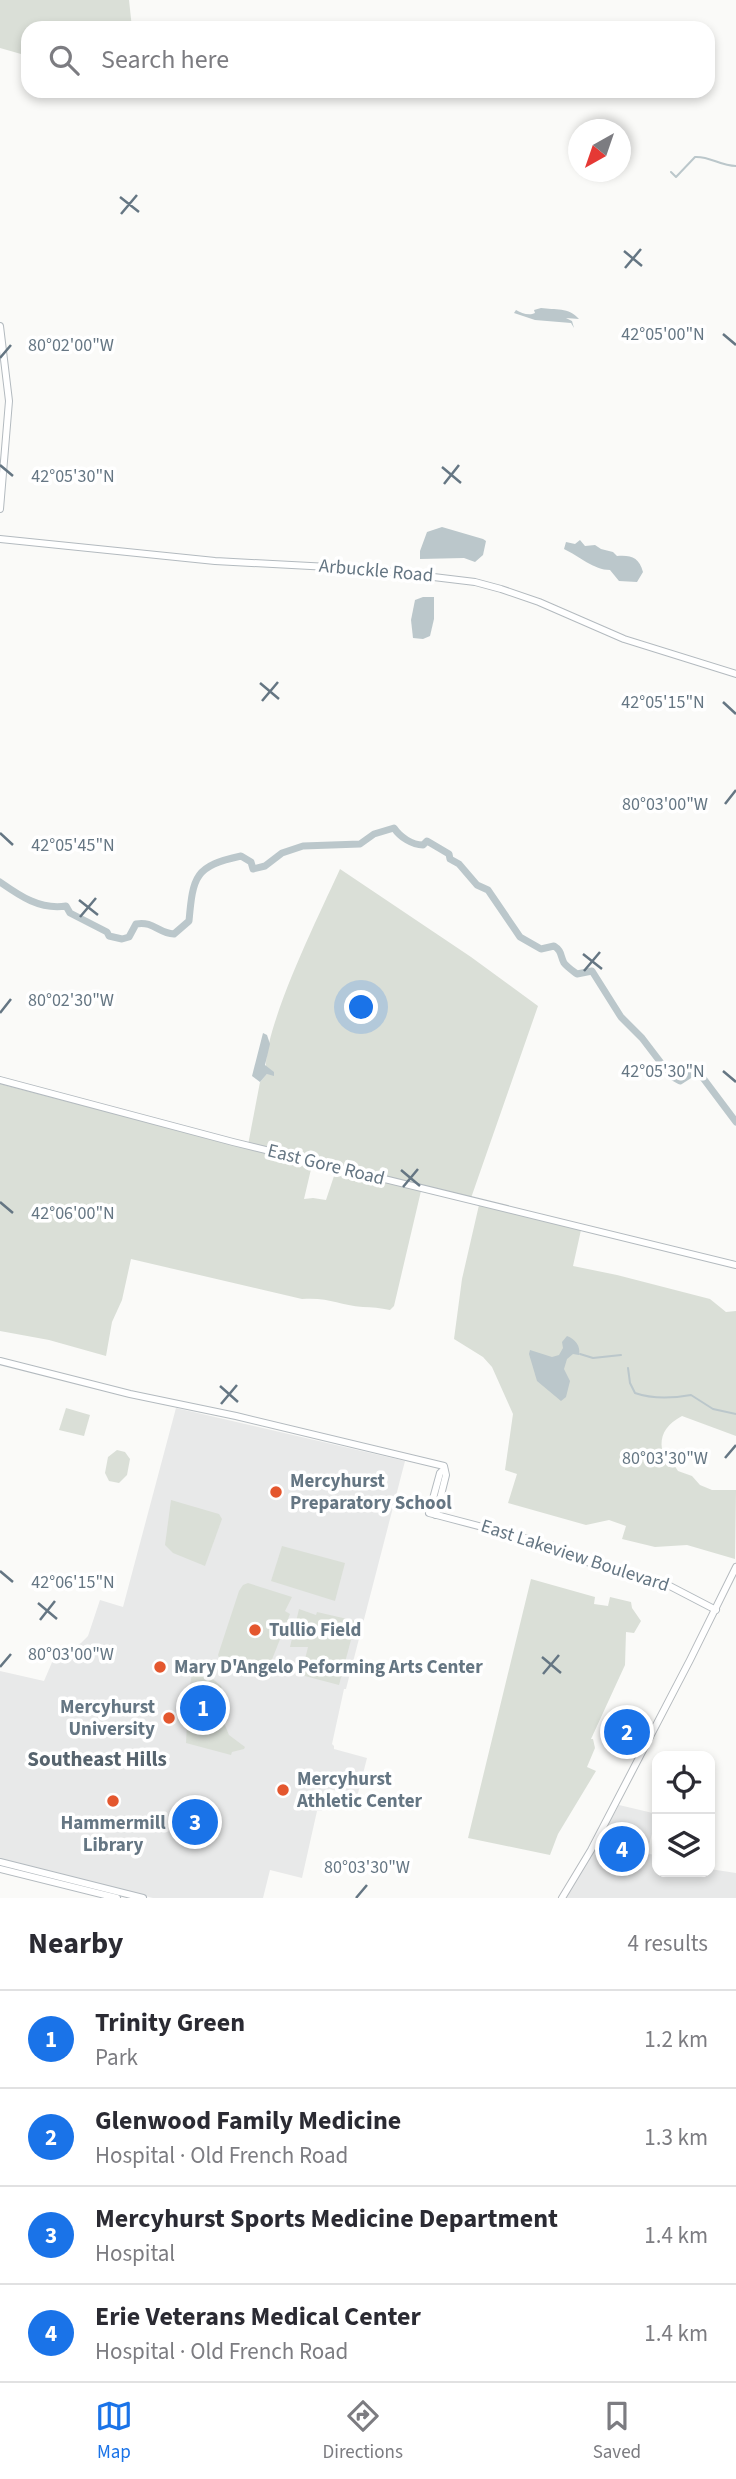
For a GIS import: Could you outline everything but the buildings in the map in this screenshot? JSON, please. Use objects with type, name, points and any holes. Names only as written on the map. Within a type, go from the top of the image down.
[{"type":"street","points":[[0,326],[9,395],[0,509]]},
{"type":"street","name":"Arbuckle Road","points":[[0,539],[207,560],[358,568],[475,582],[539,602],[624,639],[736,674]]},
{"type":"street","name":"East Gore Road","points":[[0,1080],[233,1142],[736,1265]]},
{"type":"street","name":"East Lakeview Boulevard","points":[[0,1361],[444,1468],[446,1475],[432,1514],[551,1545],[594,1565],[666,1584],[716,1610]]},
{"type":"street","points":[[562,1898],[591,1850],[716,1610],[736,1566]]},
{"type":"street","points":[[0,1862],[143,1898]]},
{"type":"street","points":[[0,1869],[117,1898]]},
{"type":"shaded area","points":[[0,0],[129,0],[131,21],[21,21],[21,54],[0,48]]},
{"type":"shaded area","points":[[541,308],[566,311],[579,319],[566,318],[572,321],[574,328],[571,323],[535,320],[514,313],[516,310],[533,314],[534,310]]},
{"type":"shaded area","points":[[442,527],[486,541],[483,555],[475,562],[464,558],[420,559],[427,532]]},
{"type":"shaded area","points":[[580,540],[585,546],[595,545],[617,556],[637,560],[643,572],[637,582],[619,581],[610,570],[592,565],[564,549],[566,542],[575,544]]},
{"type":"shaded area","points":[[434,597],[434,619],[430,636],[423,639],[413,638],[411,620],[415,600]]},
{"type":"shaded area","points":[[340,869],[471,957],[538,1006],[471,1198],[248,1145],[260,1082],[267,1074],[267,1057],[281,1004]]},
{"type":"shaded area","points":[[263,1033],[267,1035],[270,1044],[265,1065],[274,1072],[274,1076],[267,1074],[260,1082],[252,1076]]},
{"type":"shaded area","points":[[0,1084],[312,1165],[304,1199],[326,1200],[336,1170],[421,1191],[394,1306],[390,1310],[320,1299],[302,1299],[131,1259],[122,1300],[112,1322],[106,1356],[49,1340],[0,1331]]},
{"type":"shaded area","points":[[479,1205],[581,1230],[573,1266],[710,1299],[726,1312],[736,1311],[736,1436],[682,1416],[669,1426],[662,1438],[662,1451],[668,1467],[674,1465],[678,1471],[692,1476],[700,1485],[712,1490],[736,1490],[735,1559],[687,1545],[655,1547],[622,1539],[626,1526],[609,1520],[586,1525],[508,1503],[517,1474],[505,1470],[513,1414],[492,1367],[483,1357],[454,1339],[462,1279]]},
{"type":"shaded area","points":[[567,1336],[577,1343],[579,1355],[573,1354],[567,1359],[564,1369],[570,1381],[566,1397],[561,1401],[537,1381],[529,1354],[530,1350],[552,1357],[559,1355],[563,1348],[562,1342]]},
{"type":"shaded area","points":[[66,1408],[90,1415],[84,1436],[59,1430]]},
{"type":"shaded area","name":"Mercyhurst University","points":[[176,1408],[405,1461],[344,1689],[332,1744],[334,1749],[367,1758],[356,1801],[354,1795],[329,1789],[322,1811],[317,1811],[302,1878],[270,1870],[263,1898],[153,1898],[0,1860],[0,1671],[44,1681],[53,1660],[88,1636],[100,1600],[123,1607]]},
{"type":"shaded area","points":[[117,1450],[125,1452],[130,1459],[127,1475],[119,1483],[109,1481],[105,1473],[108,1457]]},
{"type":"shaded area","points":[[171,1500],[219,1514],[222,1519],[205,1566],[173,1553],[165,1545]]},
{"type":"shaded area","points":[[282,1546],[345,1563],[335,1601],[271,1581]]},
{"type":"shaded area","points":[[531,1579],[595,1597],[594,1604],[608,1606],[610,1597],[631,1602],[641,1621],[634,1633],[626,1632],[625,1665],[591,1739],[595,1748],[587,1767],[596,1771],[558,1834],[550,1855],[468,1838]]},
{"type":"shaded area","name":"Tullio Field","points":[[248,1583],[292,1597],[285,1611],[290,1614],[271,1662],[269,1661],[258,1676],[222,1665],[218,1655],[239,1591]]},
{"type":"shaded area","points":[[299,1609],[316,1615],[317,1612],[356,1621],[339,1685],[301,1675],[308,1647],[290,1647]]},
{"type":"shaded area","points":[[194,1663],[221,1686],[224,1695],[220,1713],[229,1735],[245,1747],[244,1749],[232,1752],[231,1755],[186,1743],[187,1723],[181,1715],[186,1707]]},
{"type":"shaded area","points":[[619,1805],[652,1813],[652,1834],[647,1853],[652,1854],[652,1877],[715,1877],[715,1870],[736,1873],[736,1898],[566,1898]]},
{"type":"waterway","points":[[671,172],[676,177],[695,157],[736,166]]},
{"type":"waterway","points":[[0,882],[39,904],[66,906],[70,913],[107,932],[109,936],[122,939],[129,937],[136,924],[152,926],[174,934],[189,921],[192,893],[199,875],[214,864],[241,856],[251,862],[253,869],[265,866],[282,853],[303,846],[360,844],[374,834],[394,828],[411,842],[423,845],[427,841],[449,854],[450,859],[459,864],[477,885],[488,890],[520,937],[541,949],[554,946],[560,951],[564,963],[577,974],[592,971],[621,1017],[642,1038],[671,1076],[680,1081],[697,1070],[736,1122]]},
{"type":"waterway","points":[[580,1354],[593,1358],[621,1355]]},
{"type":"waterway","points":[[628,1368],[630,1383],[635,1393],[663,1397],[691,1395],[713,1409],[736,1414]]},
{"type":"place","name":"Mercyhurst Preparatory School","points":[[276,1492]]},
{"type":"place","name":"Tullio Field","points":[[255,1630]]},
{"type":"place","name":"Mary D'Angelo Peforming Arts Center","points":[[160,1667]]},
{"type":"place","name":"Trinity Green","points":[[203,1708]]},
{"type":"place","name":"Mercyhurst University","points":[[169,1718]]},
{"type":"place","name":"Glenwood Family Medicine","points":[[627,1732]]},
{"type":"place","name":"Mercyhurst Athletic Center","points":[[283,1790]]},
{"type":"place","name":"Hammermill Library","points":[[113,1801]]},
{"type":"place","name":"Mercyhurst Sports Medicine Department","points":[[195,1822]]},
{"type":"place","name":"Erie Veterans Medical Center","points":[[622,1849]]},
{"type":"district","name":"Southeast Hills","points":[[97,1759]]}]
